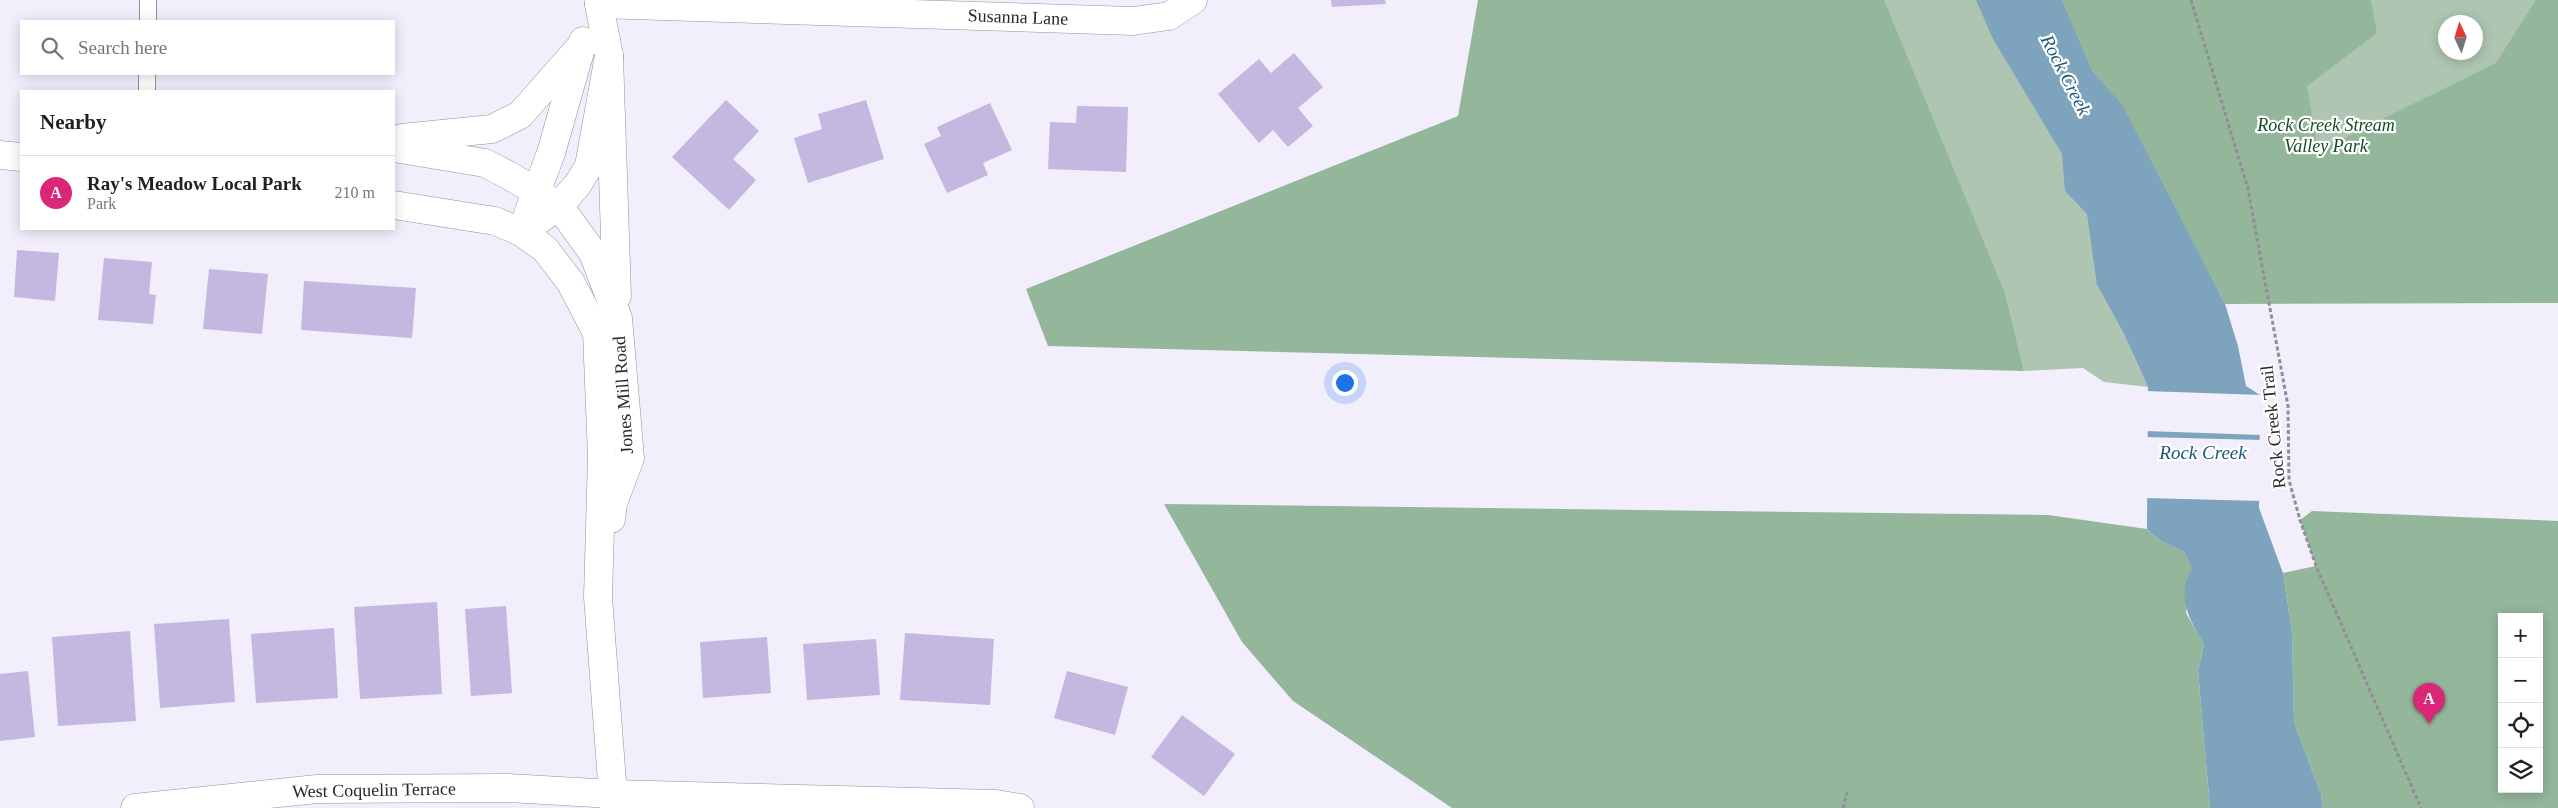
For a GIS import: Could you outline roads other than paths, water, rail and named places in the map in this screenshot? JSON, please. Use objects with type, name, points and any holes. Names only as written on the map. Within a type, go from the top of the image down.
[{"type":"street","name":"Susanna Lane","points":[[599,2],[1133,20],[1169,16],[1193,0]]},
{"type":"street","points":[[548,198],[551,153],[581,46],[599,2]]},
{"type":"street","points":[[599,2],[609,56],[618,318]]},
{"type":"street","points":[[395,139],[492,129],[520,115],[581,46]]},
{"type":"street","points":[[521,232],[548,198],[578,184],[589,166],[609,56]]},
{"type":"street","points":[[395,148],[485,163],[548,198]]},
{"type":"street","points":[[0,155],[20,157]]},
{"type":"street","name":"Jones Mill Road","points":[[548,198],[593,253],[618,318],[630,458],[613,504],[598,596]]},
{"type":"street","name":"Jones Mill Road","points":[[395,205],[495,221],[521,232],[545,249],[571,283],[597,333],[602,457],[598,596],[613,801]]},
{"type":"street","name":"West Coquelin Terrace","points":[[135,808],[317,789],[508,788],[613,801],[996,804],[1020,808]]},
{"type":"lane","points":[[148,0],[148,20]]},
{"type":"lane","points":[[147,75],[147,90]]},
{"type":"water","name":"Rock Creek","points":[[1976,0],[2062,0],[2092,71],[2122,104],[2225,304],[2238,346],[2246,386],[2260,395],[2259,508],[2283,573],[2292,632],[2294,722],[2321,794],[2323,808],[2210,808],[2198,671],[2204,644],[2186,608],[2185,598],[2187,579],[2192,569],[2184,552],[2161,541],[2147,529],[2148,387],[2124,334],[2097,285],[2087,214],[2065,191],[2062,154],[1993,39]]},
{"type":"place","name":"Ray's Meadow Local Park","points":[[2429,724]]},
{"type":"park label","name":"Rock Creek Stream Valley Park","points":[[2326,135]]}]
